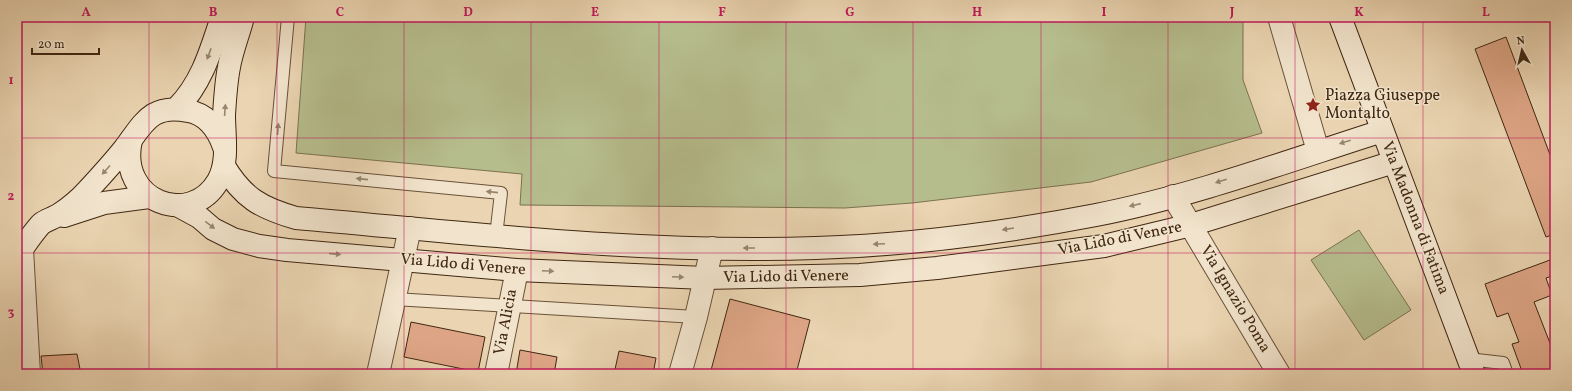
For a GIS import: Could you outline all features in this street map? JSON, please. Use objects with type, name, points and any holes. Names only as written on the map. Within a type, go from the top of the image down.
[{"type":"street","points":[[177,108],[188,98],[202,73],[222,17]]},
{"type":"street","points":[[131,140],[128,153],[129,166],[133,178],[149,197],[162,203],[177,205],[193,202],[207,194],[218,181],[224,158],[224,114],[229,66],[243,17]]},
{"type":"street","points":[[1279,17],[1318,151]]},
{"type":"street","name":"Via Madonna di Fatima","points":[[1340,17],[1471,367]]},
{"type":"street","points":[[29,374],[19,252],[42,223],[60,214],[87,191],[131,140],[138,128],[149,117],[162,110],[177,108],[194,112],[208,120],[219,134],[224,158]]},
{"type":"street","name":"Via Lido di Venere","points":[[224,158],[234,183],[251,199],[274,212],[296,218],[529,240],[712,248],[814,248],[889,244],[974,235],[1097,215],[1173,196],[1382,131]]},
{"type":"street","name":"Via Lido di Venere","points":[[177,205],[199,217],[214,229],[233,239],[259,246],[517,270],[705,278],[860,275],[937,268],[1104,246],[1191,225],[1394,162]]},
{"type":"street","name":"Via Ignazio Poma","points":[[1173,196],[1279,374]]},
{"type":"street","points":[[42,223],[104,203],[149,197]]},
{"type":"street","points":[[378,374],[410,228]]},
{"type":"street","points":[[680,374],[696,317],[712,248]]},
{"type":"street","name":"Via Alicia","points":[[496,374],[517,270]]},
{"type":"lane","points":[[288,17],[274,171],[501,193],[496,236]]},
{"type":"lane","points":[[394,299],[696,317]]},
{"type":"lane","points":[[1471,367],[1503,363],[1507,374]]},
{"type":"green space","points":[[306,17],[1243,17],[1243,80],[1262,133],[1091,182],[912,203],[845,208],[520,205],[522,174],[296,153]]},
{"type":"green space","points":[[1359,230],[1411,310],[1364,340],[1311,260]]},
{"type":"building","points":[[1506,37],[1555,168],[1555,234],[1546,237],[1475,49]]},
{"type":"building","points":[[1550,260],[1555,275],[1546,278],[1552,295],[1534,302],[1555,356],[1555,374],[1523,374],[1512,344],[1519,342],[1508,313],[1497,317],[1485,284]]},
{"type":"building","points":[[730,299],[810,320],[796,374],[710,374]]},
{"type":"building","points":[[411,322],[485,337],[478,372],[404,357]]},
{"type":"building","points":[[520,350],[557,357],[554,374],[516,374]]},
{"type":"building","points":[[619,351],[656,358],[653,374],[614,374]]},
{"type":"building","points":[[77,354],[81,374],[43,374],[41,356]]},
{"type":"place","name":"Piazza Giuseppe Montalto","points":[[1313,105]]}]
